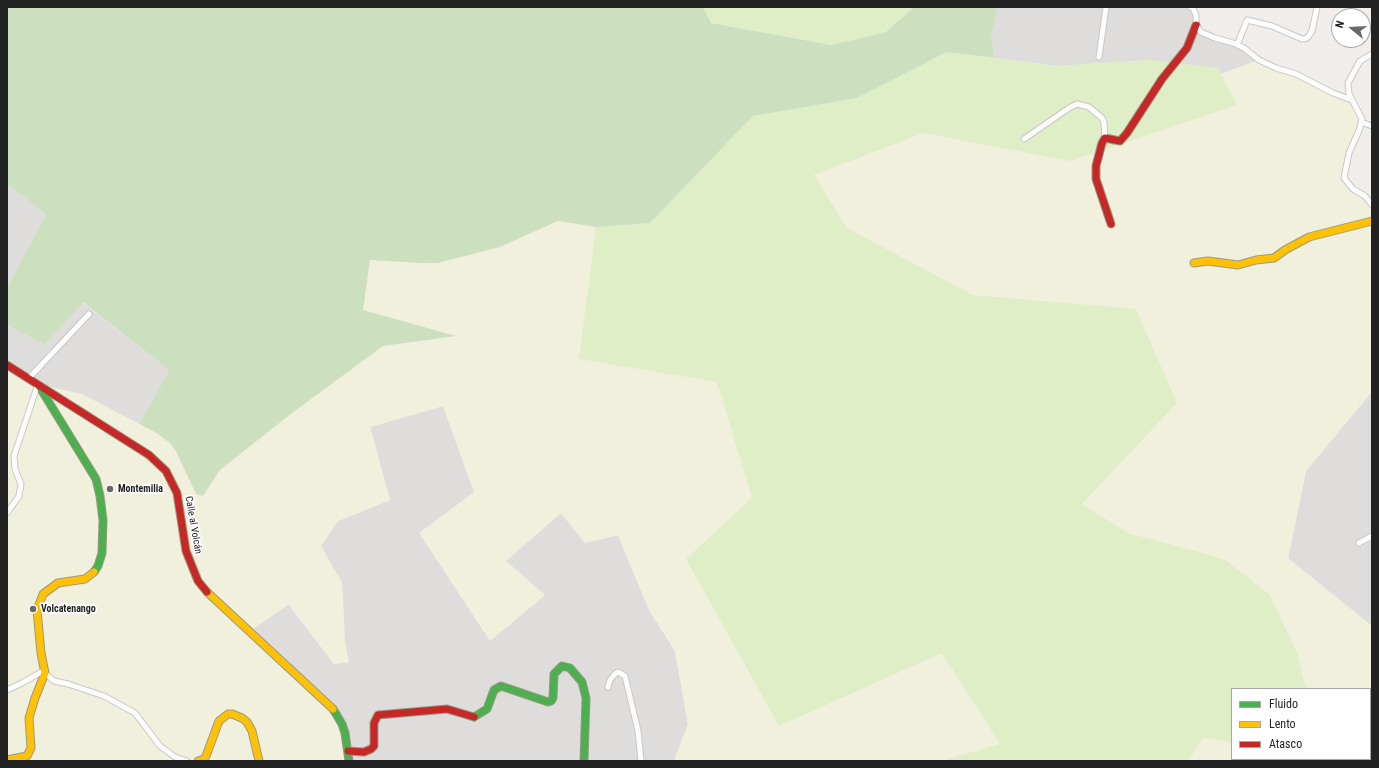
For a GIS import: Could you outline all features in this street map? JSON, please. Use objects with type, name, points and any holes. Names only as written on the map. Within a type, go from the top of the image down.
[{"type":"street","points":[[1099,57],[1106,7]]},
{"type":"street","points":[[1105,138],[1119,141],[1122,140],[1162,79],[1187,48],[1196,25],[1196,15],[1193,8],[1190,7]]},
{"type":"street","points":[[1238,45],[1247,20],[1272,26],[1305,39],[1312,31],[1317,7]]},
{"type":"street","points":[[1196,25],[1201,32],[1238,45],[1259,60],[1276,68],[1296,74],[1333,93],[1352,100]]},
{"type":"street","points":[[1372,54],[1360,61],[1348,83],[1349,94],[1362,119],[1349,152],[1344,178],[1353,189],[1365,196],[1372,205]]},
{"type":"street","points":[[1024,140],[1077,104],[1089,107],[1102,118],[1104,123],[1105,138],[1102,143],[1096,166],[1096,179],[1111,224]]},
{"type":"street","points":[[1361,122],[1372,126]]},
{"type":"street","points":[[1194,263],[1208,261],[1238,265],[1256,260],[1274,258],[1308,237],[1372,221]]},
{"type":"street","points":[[29,378],[89,314]]},
{"type":"street","name":"Calle al Volcán","points":[[7,365],[149,455],[166,471],[177,493],[186,551],[198,581],[211,596],[335,711],[344,729],[349,761]]},
{"type":"street","points":[[7,512],[19,496],[21,484],[15,469],[14,456],[38,384]]},
{"type":"street","points":[[7,760],[28,756],[31,748],[29,718],[45,672],[41,653],[38,610],[43,594],[58,583],[86,579],[94,573],[102,553],[103,520],[96,479],[38,384]]},
{"type":"street","points":[[1359,543],[1372,536]]},
{"type":"street","points":[[348,751],[364,752],[372,749],[374,746],[374,723],[378,715],[447,709],[474,717],[487,709],[494,690],[501,686],[548,702],[551,701],[553,698],[554,674],[562,666],[570,668],[582,682],[586,698],[584,761]]},
{"type":"street","points":[[7,690],[45,672]]},
{"type":"street","points":[[45,672],[54,681],[104,696],[135,713],[160,746],[174,757],[186,761]]},
{"type":"street","points":[[608,687],[612,676],[618,672],[625,676],[634,709],[642,761]]},
{"type":"street","points":[[198,761],[204,759],[206,756],[219,721],[228,714],[242,718],[247,722],[252,731],[259,761]]},
{"type":"shaded area","points":[[998,7],[1197,7],[1196,15],[1201,32],[1233,43],[1259,60],[1221,74],[1151,60],[1057,66],[995,58],[991,38]]},
{"type":"shaded area","points":[[7,184],[46,214],[7,288]]},
{"type":"shaded area","points":[[82,302],[169,370],[139,424],[38,384],[7,365],[7,325],[45,345]]},
{"type":"shaded area","points":[[1370,394],[1372,395],[1372,626],[1288,559],[1306,471]]},
{"type":"shaded area","points":[[443,406],[474,492],[490,641],[545,595],[505,561],[561,513],[585,543],[618,535],[649,610],[675,651],[688,724],[674,761],[349,761],[249,632],[288,604],[334,664],[348,662],[345,642],[342,583],[321,546],[338,521],[390,500],[370,427]]},
{"type":"green space","points":[[7,7],[703,7],[711,23],[831,45],[886,32],[914,7],[998,7],[991,38],[995,58],[947,52],[857,98],[753,116],[650,223],[596,227],[558,221],[500,247],[438,263],[370,260],[363,310],[456,336],[383,346],[292,413],[220,470],[203,496],[196,494],[176,451],[170,443],[155,432],[139,424],[169,370],[83,302],[45,345],[7,325],[7,288],[46,214],[7,184]]},
{"type":"green space","points":[[703,7],[914,7],[886,32],[831,45],[711,23]]},
{"type":"green space","points":[[948,52],[1057,66],[1151,60],[1218,68],[1237,105],[1070,161],[923,133],[814,175],[847,228],[973,295],[1136,309],[1177,403],[1082,504],[1128,533],[1224,559],[1270,595],[1297,653],[1306,688],[1231,688],[1231,742],[1203,738],[1188,761],[941,761],[1000,744],[942,653],[779,726],[686,559],[752,498],[717,382],[579,359],[596,227],[650,223],[753,116],[857,98]]},
{"type":"green space","points":[[1259,60],[1352,100],[1362,119],[1344,178],[1365,196],[1372,195],[1372,395],[1370,394],[1306,471],[1288,558],[1372,626],[1372,761],[1188,761],[1203,738],[1231,742],[1231,760],[1371,760],[1371,688],[1306,688],[1297,653],[1269,594],[1224,559],[1128,533],[1082,504],[1177,403],[1136,309],[973,295],[847,228],[814,175],[923,133],[1070,161],[1221,74]]},
{"type":"green space","points":[[558,221],[596,227],[579,359],[717,382],[752,498],[686,559],[779,726],[942,653],[1000,744],[941,761],[674,761],[688,724],[675,651],[649,610],[618,535],[585,543],[561,513],[506,561],[545,595],[490,641],[419,533],[474,492],[443,406],[370,427],[390,500],[338,521],[321,546],[342,583],[345,642],[349,662],[334,664],[289,604],[249,632],[338,716],[349,761],[7,761],[7,365],[38,384],[82,394],[155,432],[170,443],[203,496],[220,470],[292,413],[383,346],[454,337],[362,310],[370,260],[438,263],[500,247]]},
{"type":"traffic: fast","points":[[39,386],[96,479],[103,520],[102,553],[98,566],[94,572]]},
{"type":"traffic: fast","points":[[474,717],[487,709],[494,690],[501,686],[548,702],[551,701],[553,698],[554,674],[562,666],[570,668],[582,682],[586,698],[584,761]]},
{"type":"traffic: fast","points":[[333,709],[342,724],[345,733],[349,761]]},
{"type":"traffic: slow","points":[[1194,263],[1208,261],[1238,265],[1256,260],[1274,258],[1285,250],[1309,237],[1372,221]]},
{"type":"traffic: slow","points":[[7,760],[27,756],[31,748],[29,718],[45,673],[41,653],[37,610],[43,594],[58,583],[85,579],[94,572]]},
{"type":"traffic: slow","points":[[207,592],[333,709]]},
{"type":"traffic: slow","points":[[198,761],[204,759],[206,756],[219,721],[228,714],[242,718],[247,722],[252,731],[259,761]]},
{"type":"traffic: jam","points":[[1111,224],[1096,179],[1096,166],[1102,143],[1105,138],[1120,141],[1127,133],[1162,79],[1187,48],[1196,25]]},
{"type":"traffic: jam","points":[[7,365],[149,455],[166,471],[177,493],[186,551],[198,581],[207,592]]},
{"type":"traffic: jam","points":[[348,751],[364,752],[374,746],[374,723],[378,715],[447,709],[474,717]]},
{"type":"place","name":"Montemilia","points":[[110,489]]},
{"type":"place","name":"Volcatenango","points":[[33,609]]}]
